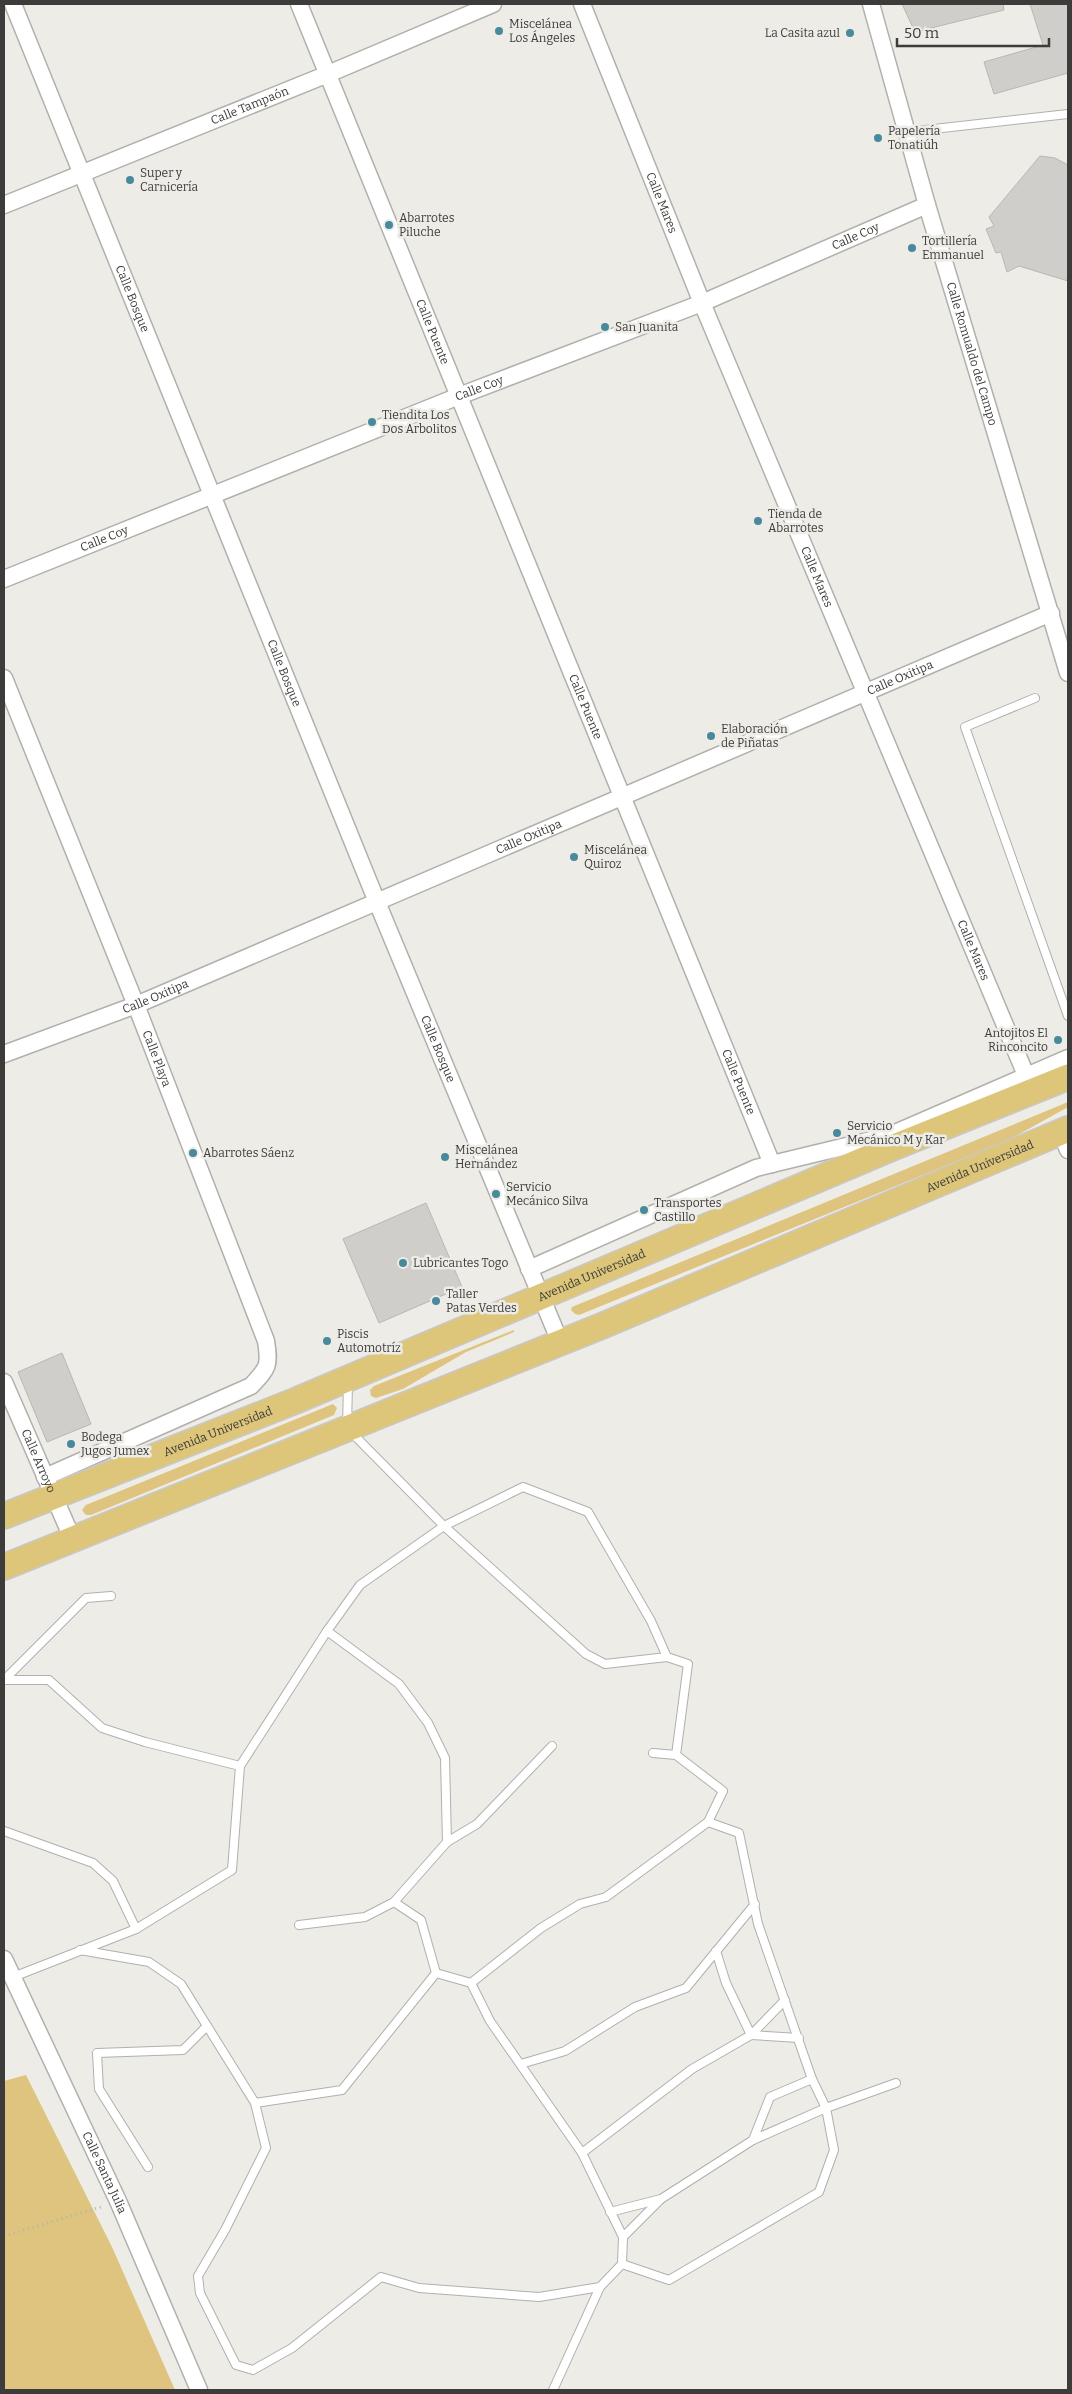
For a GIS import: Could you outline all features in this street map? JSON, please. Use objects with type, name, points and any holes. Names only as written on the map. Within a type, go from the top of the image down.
[{"type":"main road","name":"Avenida Universidad","points":[[4,1516],[50,1486],[348,1378],[894,1148],[1030,1085],[1068,1077]]},
{"type":"main road","name":"Avenida Universidad","points":[[4,1567],[1066,1137]]},
{"type":"street","name":"Calle Bosque","points":[[13,4],[377,902],[560,1342]]},
{"type":"street","name":"Calle Puente","points":[[299,4],[772,1164]]},
{"type":"street","name":"Calle Tampaón","points":[[4,205],[81,172],[328,74],[493,4]]},
{"type":"street","name":"Calle Mares","points":[[582,4],[702,303],[1030,1085]]},
{"type":"street","name":"Calle Romualdo del Campo","points":[[871,4],[927,205],[1068,673]]},
{"type":"street","name":"Calle Coy","points":[[4,579],[459,396],[702,303],[927,205]]},
{"type":"street","name":"Calle Oxitipa","points":[[4,1054],[136,1005],[1051,613]]},
{"type":"street","name":"Calle Playa","points":[[4,678],[136,1005],[266,1341],[269,1358],[268,1369],[251,1386],[50,1486]]},
{"type":"street","points":[[529,1268],[756,1168],[888,1136],[1030,1085],[1068,1058]]},
{"type":"street","name":"Calle Arroyo","points":[[4,1382],[73,1540]]},
{"type":"street","name":"Calle Santa Julia","points":[[4,1959],[118,2201],[199,2390]]},
{"type":"lane","points":[[907,132],[1068,114]]},
{"type":"lane","points":[[1035,698],[965,727],[1068,1016]]},
{"type":"lane","points":[[348,1378],[347,1428],[444,1526],[586,1654],[605,1664],[667,1657],[688,1664],[676,1756]]},
{"type":"lane","points":[[13,1977],[136,1929],[232,1870],[240,1766],[327,1631],[360,1586],[444,1526],[523,1487],[588,1512],[651,1621],[667,1657]]},
{"type":"lane","points":[[4,1680],[86,1598],[111,1596]]},
{"type":"lane","points":[[327,1631],[399,1684],[428,1723],[445,1758],[447,1842]]},
{"type":"lane","points":[[4,1680],[49,1680],[102,1728],[145,1742],[240,1766]]},
{"type":"lane","points":[[299,1925],[365,1917],[394,1902],[447,1842],[477,1824],[552,1746]]},
{"type":"lane","points":[[472,1983],[541,1928],[580,1904],[606,1897],[708,1822],[722,1791],[676,1756],[653,1753]]},
{"type":"lane","points":[[622,2264],[669,2280],[819,2192],[834,2150],[826,2108],[812,2079],[758,1924],[738,1833],[708,1822]]},
{"type":"lane","points":[[4,1831],[93,1863],[113,1881],[136,1929]]},
{"type":"lane","points":[[394,1902],[421,1920],[436,1973]]},
{"type":"lane","points":[[521,2064],[565,2050],[636,2006],[686,1988],[755,1904]]},
{"type":"lane","points":[[80,1950],[150,1962],[181,1984],[256,2103],[266,2148],[225,2230],[198,2276],[200,2293],[236,2365],[253,2370],[292,2348],[381,2277],[419,2288],[538,2296],[600,2288]]},
{"type":"lane","points":[[716,1951],[726,1983],[751,2035]]},
{"type":"lane","points":[[436,1973],[472,1983],[490,2021],[582,2154],[623,2237],[622,2264],[600,2288],[553,2390]]},
{"type":"lane","points":[[256,2103],[342,2090],[436,1973]]},
{"type":"lane","points":[[582,2154],[692,2069],[751,2035],[785,2000]]},
{"type":"lane","points":[[148,2167],[99,2089],[97,2053],[183,2050],[208,2026]]},
{"type":"lane","points":[[751,2035],[799,2038]]},
{"type":"lane","points":[[753,2140],[770,2097],[812,2079]]},
{"type":"lane","points":[[623,2237],[661,2199],[753,2140],[826,2108],[896,2083]]},
{"type":"lane","points":[[610,2212],[661,2199]]},
{"type":"path","points":[[4,2236],[118,2201]]},
{"type":"shaded area","points":[[1068,1102],[1068,1107],[1009,1140],[579,1315],[571,1310],[572,1307]]},
{"type":"shaded area","points":[[514,1330],[514,1332],[466,1352],[403,1389],[376,1398],[371,1396],[370,1390],[374,1386]]},
{"type":"shaded area","points":[[333,1404],[337,1408],[334,1415],[91,1515],[86,1515],[82,1510],[86,1505]]},
{"type":"shaded area","points":[[26,2075],[112,2247],[175,2390],[4,2390],[4,2081]]},
{"type":"building","points":[[902,4],[1003,4],[1004,10],[915,32]]},
{"type":"building","points":[[1030,4],[1068,4],[1068,73],[994,94],[984,62],[1043,45]]},
{"type":"building","points":[[1040,156],[1055,158],[1068,165],[1068,281],[1019,266],[1007,272],[1001,252],[996,253],[986,229],[994,226],[989,217]]},
{"type":"building","name":"Lubricantes Togo","points":[[426,1203],[462,1287],[379,1323],[343,1239]]},
{"type":"building","points":[[62,1353],[91,1424],[47,1442],[18,1372]]},
{"type":"place","name":"Miscelánea Los Ángeles","points":[[499,31]]},
{"type":"place","name":"La Casita azul","points":[[850,33]]},
{"type":"place","name":"Papelería Tonatiúh","points":[[878,138]]},
{"type":"place","name":"Super y Carnicería","points":[[130,180]]},
{"type":"place","name":"Abarrotes Piluche","points":[[389,225]]},
{"type":"place","name":"Tortillería Emmanuel","points":[[912,248]]},
{"type":"place","name":"San Juanita","points":[[605,327]]},
{"type":"place","name":"Tiendita Los Dos Arbolitos","points":[[372,422]]},
{"type":"place","name":"Tienda de Abarrotes","points":[[758,521]]},
{"type":"place","name":"Elaboración de Piñatas","points":[[711,736]]},
{"type":"place","name":"Miscelánea Quiroz","points":[[574,857]]},
{"type":"place","name":"Antojitos El Rinconcito","points":[[1058,1040]]},
{"type":"place","name":"Servicio Mecánico M y Kar","points":[[837,1133]]},
{"type":"place","name":"Abarrotes Sáenz","points":[[193,1153]]},
{"type":"place","name":"Miscelánea Hernández","points":[[445,1157]]},
{"type":"place","name":"Servicio Mecánico Silva","points":[[496,1194]]},
{"type":"place","name":"Transportes Castillo","points":[[644,1210]]},
{"type":"place","name":"Lubricantes Togo","points":[[403,1263]]},
{"type":"place","name":"Taller Patas Verdes","points":[[436,1301]]},
{"type":"place","name":"Piscis Automotríz","points":[[327,1341]]},
{"type":"place","name":"Bodega Jugos Jumex","points":[[71,1444]]}]
